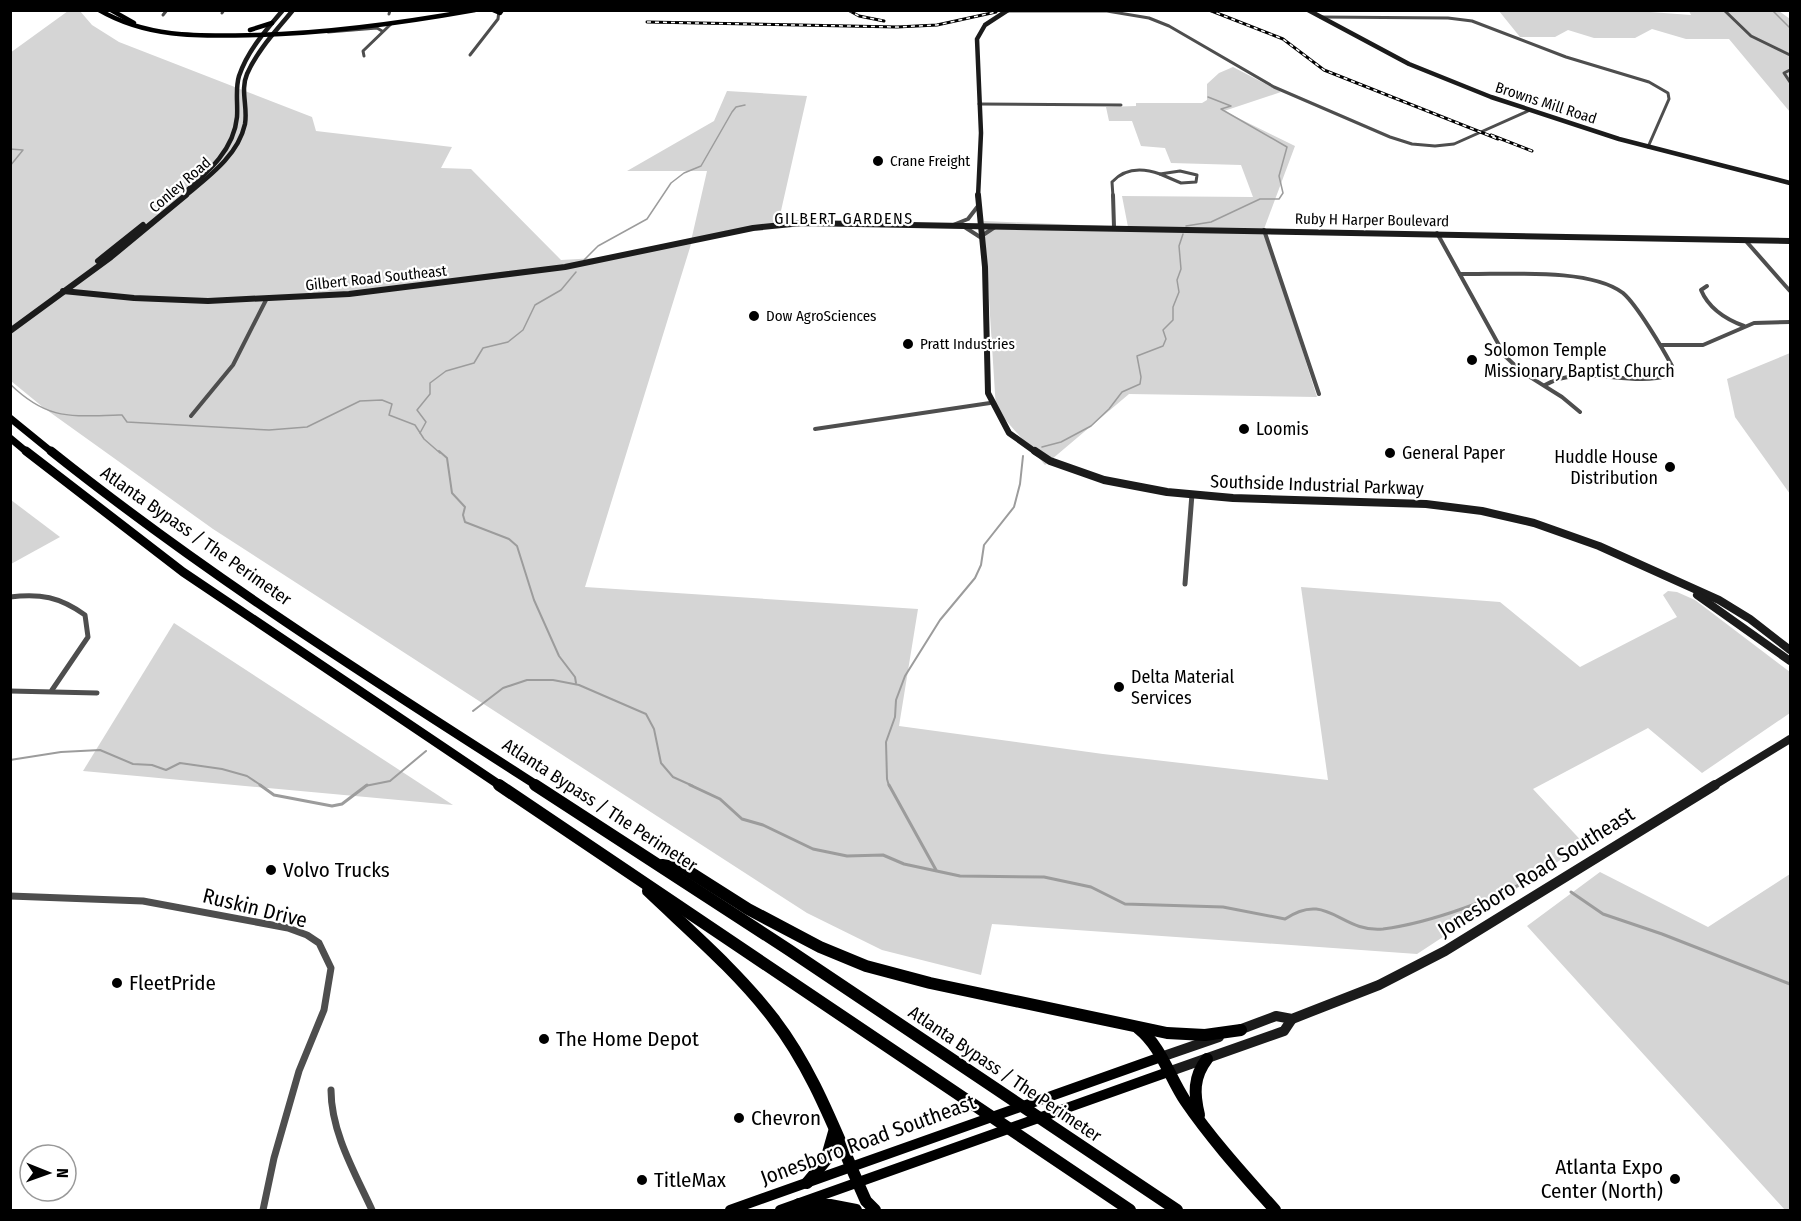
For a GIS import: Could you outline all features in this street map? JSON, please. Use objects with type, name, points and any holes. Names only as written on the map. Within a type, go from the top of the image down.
[{"type":"highway","name":"Atlanta Bypass / The Perimeter","points":[[10,418],[149,528],[226,582],[659,865],[1177,1210]]},
{"type":"highway","name":"Atlanta Bypass / The Perimeter","points":[[10,438],[62,481],[183,572],[1130,1210]]},
{"type":"highway","points":[[659,865],[686,869],[748,909],[820,947],[866,966],[930,983],[1194,1036],[1241,1030]]},
{"type":"highway","points":[[634,876],[763,1004],[812,1080],[866,1200],[875,1210]]},
{"type":"highway","points":[[1136,1026],[1148,1035],[1168,1072],[1201,1120],[1237,1167],[1275,1210]]},
{"type":"highway","points":[[1201,1120],[1194,1093],[1194,1081],[1201,1065],[1208,1059]]},
{"type":"highway","points":[[807,1183],[822,1169],[827,1160],[834,1143],[835,1129]]},
{"type":"highway","points":[[799,1204],[830,1205],[856,1210]]},
{"type":"main road","points":[[99,10],[114,20],[153,33],[188,36],[243,35],[265,32]]},
{"type":"main road","points":[[111,10],[138,24],[167,30],[265,32],[370,25],[456,10]]},
{"type":"main road","points":[[274,32],[287,34],[318,32],[391,24],[475,10]]},
{"type":"main road","points":[[494,10],[500,11]]},
{"type":"main road","points":[[248,31],[272,23]]},
{"type":"main road","points":[[280,25],[293,30]]},
{"type":"main road","points":[[266,42],[287,34]]},
{"type":"main road","points":[[243,35],[254,37],[257,42]]},
{"type":"main road","name":"Jonesboro Road Southeast","points":[[730,1210],[1161,1057]]},
{"type":"main road","name":"Jonesboro Road Southeast","points":[[780,1210],[1168,1072]]},
{"type":"street","points":[[163,15],[167,10]]},
{"type":"street","name":"Conley Road","points":[[63,291],[180,196],[218,161],[230,143],[235,127],[239,74],[257,42],[283,10]]},
{"type":"street","name":"Conley Road","points":[[10,331],[111,257],[204,183],[225,161],[238,143],[245,123],[245,80],[266,42],[292,10]]},
{"type":"street","name":"Browns Mill Road","points":[[1308,10],[1409,64],[1528,111],[1648,147],[1791,183]]},
{"type":"street","points":[[1724,10],[1751,36],[1791,55]]},
{"type":"street","points":[[470,55],[492,27],[500,11]]},
{"type":"street","points":[[1008,11],[1107,11],[1149,18],[1169,26],[1274,87],[1390,137],[1412,144],[1435,146],[1454,144],[1528,111]]},
{"type":"street","name":"Southside Industrial Parkway","points":[[1008,11],[987,23],[978,35],[980,104],[978,206],[985,267],[987,380],[990,403],[1002,425],[1017,441],[1061,467],[1113,482],[1241,500],[1415,503],[1483,511],[1542,526],[1578,537],[1631,559],[1724,603],[1791,650]]},
{"type":"street","points":[[1320,16],[1448,18],[1472,21],[1566,57],[1649,82],[1668,93],[1669,99],[1648,147]]},
{"type":"street","points":[[364,56],[363,51],[391,24]]},
{"type":"street","points":[[318,32],[377,28],[382,31]]},
{"type":"street","points":[[1791,70],[1784,73],[1791,82]]},
{"type":"street","points":[[980,104],[1121,105]]},
{"type":"street","points":[[1114,227],[1115,207],[1112,182],[1114,178],[1133,170],[1146,170],[1181,183],[1196,182],[1197,179],[1197,175],[1187,171],[1160,174]]},
{"type":"street","points":[[953,225],[968,219],[978,206]]},
{"type":"street","name":"Ruby H Harper Boulevard","points":[[688,241],[738,230],[802,223],[1791,241]]},
{"type":"street","name":"Ruby H Harper Boulevard","points":[[953,225],[963,226],[980,237]]},
{"type":"street","points":[[980,237],[989,229],[1002,225]]},
{"type":"street","points":[[1264,230],[1319,394]]},
{"type":"street","points":[[1437,233],[1505,356],[1520,370],[1564,397],[1580,412]]},
{"type":"street","points":[[1745,240],[1791,291]]},
{"type":"street","name":"Gilbert Road Southeast","points":[[63,291],[155,300],[266,300],[366,292],[559,268],[688,241]]},
{"type":"street","points":[[1460,274],[1575,276],[1601,281],[1624,294],[1661,345],[1672,366],[1670,375],[1663,378],[1640,381],[1570,376],[1555,379],[1545,385]]},
{"type":"street","points":[[1783,283],[1791,283]]},
{"type":"street","points":[[1707,286],[1701,290],[1702,295],[1712,308],[1744,326]]},
{"type":"street","points":[[191,416],[233,365],[266,300]]},
{"type":"street","points":[[1661,345],[1706,345],[1744,326],[1767,322],[1791,322]]},
{"type":"street","points":[[815,429],[990,403]]},
{"type":"street","points":[[1185,584],[1192,494]]},
{"type":"street","name":"Southside Industrial Parkway","points":[[1681,584],[1791,661]]},
{"type":"street","points":[[10,597],[29,594],[55,596],[85,615],[88,637],[52,690]]},
{"type":"street","points":[[1773,649],[1782,644]]},
{"type":"street","points":[[10,691],[52,690],[97,693]]},
{"type":"street","name":"Jonesboro Road Southeast","points":[[1161,1057],[1276,1016],[1292,1019],[1379,985],[1445,951],[1791,739]]},
{"type":"street","name":"Ruskin Drive","points":[[10,896],[143,901],[288,928],[307,935],[319,943],[331,968],[328,996],[296,1082],[274,1158],[263,1210]]},
{"type":"street","name":"Jonesboro Road Southeast","points":[[1168,1072],[1284,1031],[1292,1019]]},
{"type":"street","points":[[331,1089],[330,1100],[338,1127],[372,1210]]},
{"type":"shaded area","points":[[1623,10],[1691,15],[1689,11],[1779,11],[1790,19],[1790,112],[1729,39],[1686,39],[1652,29],[1635,38],[1594,38],[1568,30],[1555,37],[1520,37],[1499,11]]},
{"type":"shaded area","points":[[68,11],[80,11],[92,25],[119,42],[312,117],[316,131],[452,147],[441,168],[471,169],[561,260],[596,258],[691,241],[707,171],[627,171],[714,121],[727,91],[807,96],[778,224],[692,241],[585,587],[918,609],[899,726],[1103,754],[1328,780],[1301,587],[1500,602],[1580,667],[1677,617],[1663,595],[1668,591],[1677,592],[1695,600],[1790,672],[1790,713],[1702,773],[1648,728],[1533,789],[1588,848],[1568,855],[1417,954],[992,924],[981,975],[882,950],[807,913],[213,529],[44,408],[11,381],[10,53]]},
{"type":"shaded area","points":[[1233,67],[1281,92],[1224,111],[1295,146],[1264,229],[1317,397],[1129,394],[1045,465],[996,409],[984,221],[1128,227],[1122,196],[1253,197],[1241,165],[1171,163],[1165,148],[1141,146],[1132,121],[1109,121],[1106,107],[1136,106],[1136,103],[1202,103],[1207,100],[1207,84],[1219,73]]},
{"type":"shaded area","points":[[1790,353],[1790,494],[1735,417],[1727,379]]},
{"type":"shaded area","points":[[11,500],[60,537],[10,564]]},
{"type":"shaded area","points":[[174,623],[453,805],[83,771]]},
{"type":"shaded area","points":[[1600,872],[1708,927],[1790,874],[1790,1210],[1785,1210],[1527,926]]},
{"type":"waterway","points":[[1772,10],[1790,28]]},
{"type":"waterway","points":[[1186,226],[1211,222],[1260,199],[1279,199],[1283,193],[1279,176],[1287,147],[1221,109],[1231,106],[1208,97]]},
{"type":"waterway","points":[[584,260],[598,246],[647,219],[671,183],[684,173],[701,166],[732,112],[736,107],[745,105]]},
{"type":"waterway","points":[[10,149],[23,150],[10,166]]},
{"type":"waterway","points":[[1042,447],[1061,442],[1091,426],[1109,409],[1122,392],[1140,384],[1137,356],[1163,346],[1166,339],[1163,330],[1173,320],[1173,307],[1179,292],[1177,280],[1181,269],[1179,246],[1183,234]]},
{"type":"waterway","points":[[420,433],[426,422],[417,410],[430,394],[430,383],[446,371],[474,363],[483,348],[508,342],[523,330],[535,305],[561,290],[576,272]]},
{"type":"waterway","points":[[10,384],[36,405],[61,414],[122,415],[127,422],[269,430],[307,427],[360,401],[382,400],[392,404],[389,415],[415,425],[420,433]]},
{"type":"waterway","points":[[420,433],[440,453]]},
{"type":"waterway","points":[[439,451],[447,458],[452,493],[465,507],[463,515],[465,522],[509,539],[517,546],[534,600],[559,656],[575,677],[576,683]]},
{"type":"waterway","points":[[889,786],[886,742],[895,717],[896,700],[905,676],[940,620],[975,578],[981,565],[984,545],[1014,507],[1020,484],[1023,456]]},
{"type":"waterway","points":[[473,711],[503,688],[527,680],[553,680],[579,685],[646,714],[654,729],[661,763],[673,777],[693,786]]},
{"type":"waterway","points":[[10,760],[61,752],[100,750],[133,764],[152,765],[166,770],[180,763],[222,769],[247,776],[262,786]]},
{"type":"waterway","points":[[366,786],[390,781],[426,751]]},
{"type":"waterway","points":[[260,785],[274,795],[332,806],[342,804],[366,786]]},
{"type":"waterway","points":[[690,785],[720,799],[742,819],[763,825],[813,849],[847,856],[883,855],[904,864],[960,876],[1044,877],[1091,887],[1125,904],[1223,907],[1285,919],[1300,911],[1324,910],[1368,929],[1383,929],[1422,921],[1464,908],[1504,892],[1539,874]]},
{"type":"waterway","points":[[889,785],[936,870]]},
{"type":"waterway","points":[[1571,892],[1603,914],[1662,934],[1790,984]]},
{"type":"railway","points":[[848,10],[859,16],[884,21]]},
{"type":"railway","points":[[1209,10],[1283,39],[1324,70],[1498,139]]},
{"type":"railway","points":[[647,22],[897,27],[937,25],[996,12]]},
{"type":"railway","points":[[1491,135],[1532,151]]},
{"type":"place","name":"Crane Freight","points":[[878,161]]},
{"type":"place","name":"Dow AgroSciences","points":[[754,316]]},
{"type":"place","name":"Pratt Industries","points":[[908,344]]},
{"type":"place","name":"Solomon Temple Missionary Baptist Church","points":[[1472,360]]},
{"type":"place","name":"Loomis","points":[[1244,429]]},
{"type":"place","name":"General Paper","points":[[1390,453]]},
{"type":"place","name":"Huddle House Distribution","points":[[1670,467]]},
{"type":"place","name":"Delta Material Services","points":[[1119,687]]},
{"type":"place","name":"Volvo Trucks","points":[[271,870]]},
{"type":"place","name":"FleetPride","points":[[117,983]]},
{"type":"place","name":"The Home Depot","points":[[544,1039]]},
{"type":"place","name":"Chevron","points":[[739,1118]]},
{"type":"place","name":"Atlanta Expo Center (North)","points":[[1675,1179]]},
{"type":"place","name":"TitleMax","points":[[642,1180]]},
{"type":"district","name":"GILBERT GARDENS","points":[[844,218]]}]
